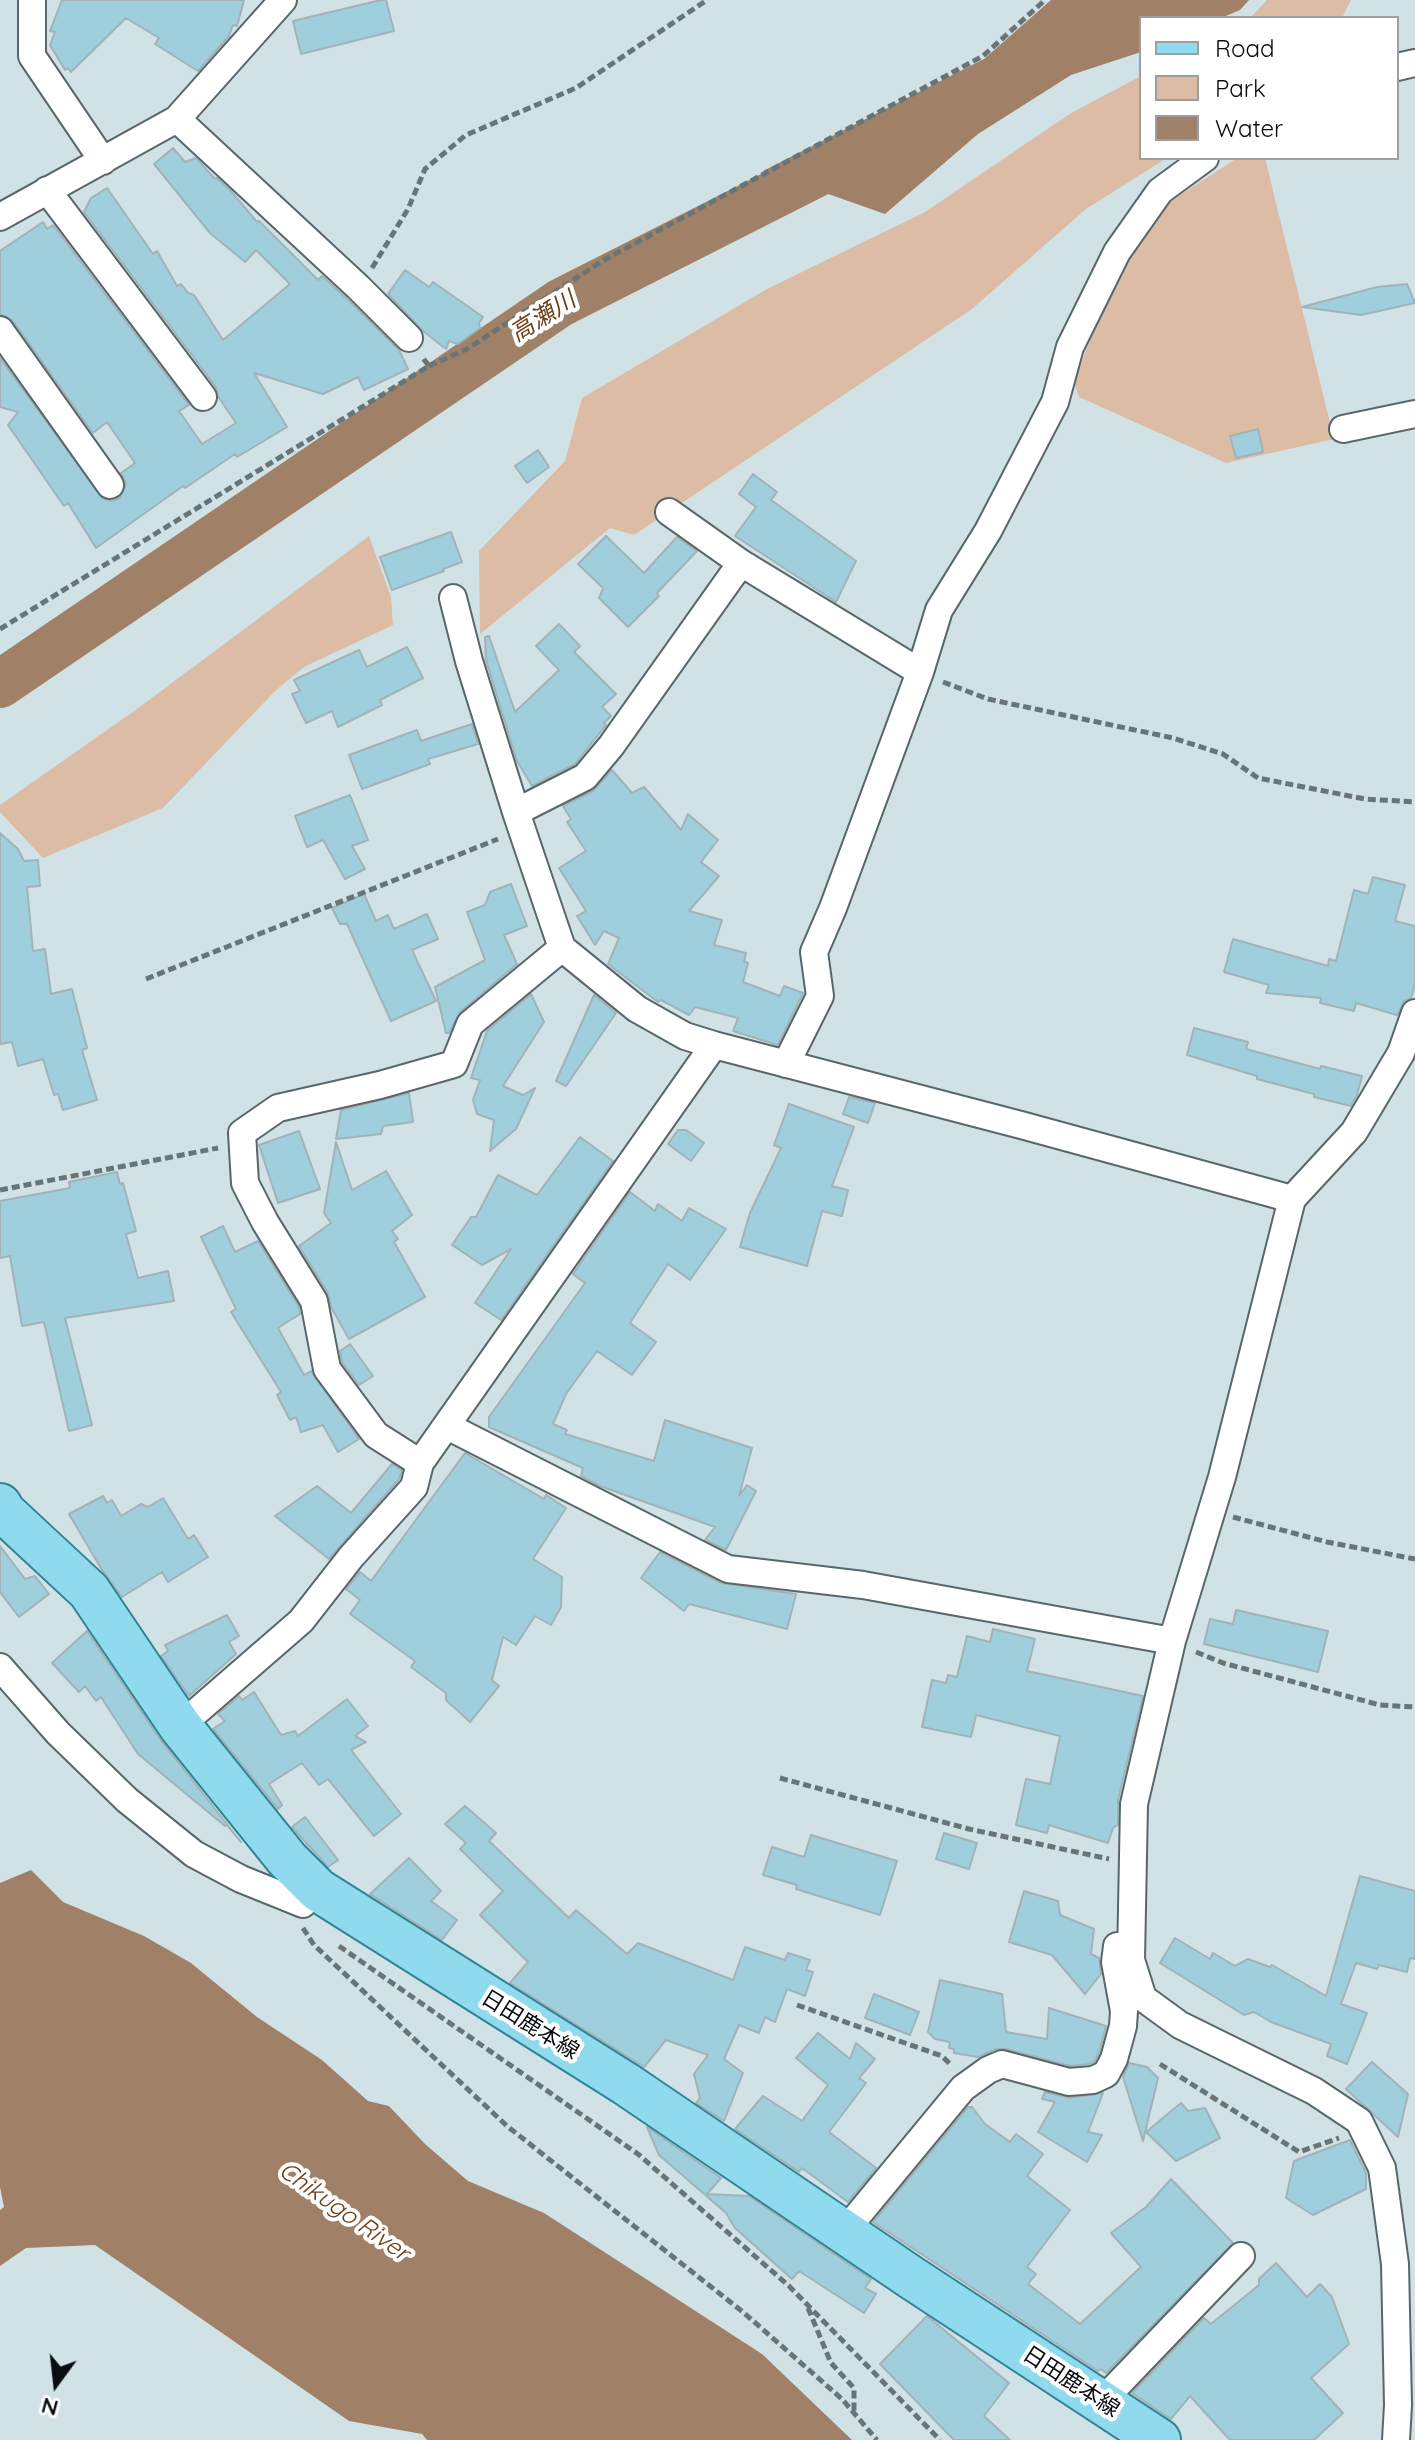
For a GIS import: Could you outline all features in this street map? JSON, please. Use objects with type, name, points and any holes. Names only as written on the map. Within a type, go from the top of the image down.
[{"type":"main road","name":"日田鹿本線","points":[[0,1505],[89,1591],[180,1726],[287,1859],[318,1890],[626,2084],[1159,2440]]},
{"type":"street","points":[[32,0],[32,56],[103,161]]},
{"type":"street","points":[[0,217],[177,119],[283,0]]},
{"type":"street","points":[[177,119],[409,338]]},
{"type":"street","points":[[786,1064],[820,996],[814,952],[920,672],[939,610],[988,531],[1055,402],[1070,347],[1117,252],[1160,191],[1202,160]]},
{"type":"street","points":[[47,190],[203,397]]},
{"type":"street","points":[[0,330],[110,485]]},
{"type":"street","points":[[1343,429],[1415,414]]},
{"type":"street","points":[[669,512],[741,563],[920,672]]},
{"type":"street","points":[[518,821],[585,777],[611,746],[741,563]]},
{"type":"street","points":[[453,598],[518,821],[562,948],[637,1009],[685,1036],[714,1045],[1292,1199]]},
{"type":"street","points":[[420,1463],[376,1435],[327,1369],[314,1301],[265,1222],[245,1183],[242,1133],[278,1108],[380,1085],[454,1064],[470,1024],[562,948]]},
{"type":"street","points":[[844,2232],[888,2176],[969,2084],[1002,2064],[1069,2082],[1093,2080],[1106,2074],[1114,2059],[1124,2011],[1115,1962],[1134,1804],[1172,1641],[1212,1511],[1292,1199],[1354,1132],[1401,1053],[1415,1013]]},
{"type":"street","points":[[180,1726],[301,1621],[351,1557],[414,1487],[420,1463],[714,1045]]},
{"type":"street","points":[[447,1426],[728,1569],[863,1585],[1172,1641]]},
{"type":"street","points":[[0,1667],[58,1733],[127,1800],[194,1854],[241,1879],[293,1900]]},
{"type":"street","points":[[1129,1852],[1131,1960],[1143,1998],[1180,2025],[1314,2091],[1359,2121],[1382,2168],[1395,2264],[1396,2440]]},
{"type":"street","points":[[1101,2402],[1241,2256]]},
{"type":"path","points":[[358,287],[383,254],[408,209],[425,169],[466,135],[576,88],[707,0]]},
{"type":"path","points":[[0,629],[429,366],[467,349],[604,260],[983,56],[1045,0]]},
{"type":"path","points":[[409,338],[429,366]]},
{"type":"path","points":[[920,672],[988,699],[1173,738],[1223,754],[1258,778],[1365,799],[1415,802]]},
{"type":"path","points":[[146,979],[518,821]]},
{"type":"path","points":[[0,1190],[242,1143]]},
{"type":"path","points":[[1212,1511],[1327,1542],[1415,1559]]},
{"type":"path","points":[[1172,1641],[1223,1663],[1260,1674],[1380,1705],[1415,1707]]},
{"type":"path","points":[[780,1778],[969,1829],[1129,1852]]},
{"type":"path","points":[[293,1900],[314,1945],[507,2126],[743,2312],[842,2399],[877,2440]]},
{"type":"path","points":[[335,1944],[638,2154],[806,2304],[940,2440]]},
{"type":"path","points":[[797,2005],[942,2056],[969,2084]]},
{"type":"path","points":[[1160,2064],[1299,2152],[1363,2130]]},
{"type":"path","points":[[806,2304],[831,2363],[854,2388],[854,2413]]},
{"type":"green space","points":[[1267,0],[1351,0],[1343,16],[1252,16]]},
{"type":"green space","points":[[1139,77],[1139,160],[1164,160],[1086,209],[972,309],[634,535],[610,528],[480,634],[479,551],[565,461],[582,398],[767,289],[925,212],[1071,113]]},
{"type":"green space","points":[[1234,160],[1265,160],[1334,439],[1226,463],[1079,397],[1074,383],[1091,337],[1128,261],[1171,201]]},
{"type":"green space","points":[[369,536],[391,597],[393,625],[304,667],[276,690],[163,808],[43,858],[0,812],[0,805],[137,709]]},
{"type":"water","points":[[1051,0],[1249,0],[1240,10],[1226,16],[1139,16],[1139,53],[1071,75],[978,134],[885,214],[763,171],[984,59]]},
{"type":"water","name":"Chikugo River","points":[[31,1870],[63,1902],[144,1936],[191,1963],[257,2017],[322,2060],[368,2101],[389,2106],[425,2144],[468,2181],[544,2213],[762,2354],[852,2440],[427,2440],[422,2434],[349,2421],[95,2245],[26,2248],[0,2266],[0,2210],[4,2207],[0,2187],[0,1883]]},
{"type":"building","points":[[62,0],[244,0],[237,26],[233,25],[229,36],[198,71],[155,44],[159,38],[126,18],[71,72],[68,68],[65,70],[50,45],[55,32],[50,31]]},
{"type":"building","points":[[386,0],[394,31],[301,54],[293,21]]},
{"type":"building","points":[[173,148],[185,162],[196,158],[318,280],[322,276],[347,299],[399,350],[408,369],[364,390],[358,377],[323,394],[254,373],[287,427],[237,457],[235,454],[185,488],[183,486],[96,548],[68,503],[64,506],[8,425],[18,412],[0,407],[0,358],[103,499],[112,501],[120,498],[126,484],[121,473],[135,463],[107,422],[93,433],[13,321],[0,314],[0,251],[43,222],[47,229],[53,225],[189,405],[179,411],[202,444],[236,423],[219,398],[216,387],[84,212],[91,198],[107,188],[153,254],[157,251],[177,286],[181,284],[194,295],[223,340],[290,284],[256,250],[245,262],[210,233],[154,164]]},
{"type":"building","points":[[405,270],[429,287],[433,282],[483,317],[480,328],[458,344],[449,341],[446,349],[423,331],[388,294]]},
{"type":"building","points":[[1407,284],[1415,303],[1361,315],[1302,307],[1377,287]]},
{"type":"building","points":[[1258,429],[1263,452],[1236,458],[1230,436]]},
{"type":"building","points":[[538,450],[549,467],[527,483],[515,466]]},
{"type":"building","points":[[753,474],[777,492],[771,500],[856,561],[836,602],[735,536],[756,507],[739,494]]},
{"type":"building","points":[[451,532],[462,562],[392,590],[380,557]]},
{"type":"building","points":[[606,536],[644,573],[677,537],[697,551],[628,627],[599,598],[603,588],[578,564]]},
{"type":"building","points":[[559,624],[580,646],[574,652],[616,694],[602,707],[611,716],[604,723],[606,725],[575,764],[532,786],[517,761],[486,660],[485,637],[489,636],[515,712],[559,670],[536,646]]},
{"type":"building","points":[[407,647],[423,678],[380,700],[382,705],[338,727],[332,711],[306,723],[292,694],[300,691],[294,680],[359,650],[367,667]]},
{"type":"building","points":[[472,724],[478,744],[428,759],[430,764],[362,789],[349,755],[417,730],[421,741]]},
{"type":"building","points":[[612,770],[632,793],[644,787],[681,830],[688,814],[718,840],[701,862],[719,876],[689,911],[722,920],[714,945],[746,953],[744,961],[748,963],[743,982],[780,996],[784,986],[803,993],[778,1045],[733,1031],[738,1018],[695,1007],[689,1015],[661,1000],[658,1002],[608,964],[619,938],[604,931],[595,945],[577,916],[586,911],[559,868],[586,851],[567,822],[571,819],[563,806],[593,791]]},
{"type":"building","points":[[350,795],[368,840],[352,846],[365,869],[345,879],[323,840],[307,847],[295,816]]},
{"type":"building","points":[[0,833],[18,849],[24,861],[38,860],[40,886],[27,887],[33,951],[45,949],[51,994],[72,989],[87,1048],[82,1050],[97,1100],[63,1110],[58,1094],[54,1095],[43,1059],[18,1066],[12,1042],[0,1044]]},
{"type":"building","points":[[1373,877],[1405,885],[1395,921],[1415,926],[1415,984],[1411,998],[1404,1001],[1397,1015],[1356,1003],[1354,1011],[1320,1003],[1321,998],[1266,993],[1269,985],[1224,972],[1233,939],[1328,966],[1329,959],[1336,961],[1354,890],[1368,894]]},
{"type":"building","points":[[511,884],[527,926],[504,935],[517,964],[460,1012],[449,1033],[446,1033],[435,987],[485,960],[467,912],[485,905],[490,892]]},
{"type":"building","points":[[364,894],[376,921],[388,915],[394,929],[427,914],[438,939],[412,950],[436,1001],[391,1021],[347,924],[340,924],[332,908]]},
{"type":"building","points":[[531,994],[544,1022],[503,1086],[523,1095],[535,1088],[516,1129],[490,1151],[494,1120],[477,1114],[473,1100],[480,1080],[471,1078],[487,1031]]},
{"type":"building","points":[[594,995],[616,1013],[566,1086],[556,1081]]},
{"type":"building","points":[[1194,1028],[1248,1042],[1246,1049],[1320,1069],[1321,1066],[1362,1076],[1357,1095],[1351,1106],[1187,1055]]},
{"type":"building","points":[[409,1093],[413,1122],[383,1126],[381,1134],[336,1139],[341,1110]]},
{"type":"building","points":[[849,1097],[875,1103],[868,1123],[843,1114]]},
{"type":"building","points":[[789,1104],[854,1127],[832,1186],[848,1190],[842,1216],[822,1211],[807,1266],[740,1247],[750,1213],[781,1148],[774,1145]]},
{"type":"building","points":[[678,1130],[686,1130],[704,1143],[691,1161],[668,1144]]},
{"type":"building","points":[[299,1131],[320,1189],[278,1203],[259,1145]]},
{"type":"building","points":[[580,1137],[613,1161],[501,1320],[475,1303],[511,1249],[482,1265],[452,1245],[471,1217],[476,1217],[498,1175],[537,1195]]},
{"type":"building","points":[[336,1142],[352,1190],[386,1171],[412,1215],[392,1231],[398,1239],[394,1242],[425,1297],[349,1339],[331,1307],[328,1293],[299,1246],[331,1223],[324,1213]]},
{"type":"building","points":[[117,1172],[136,1231],[126,1234],[138,1278],[168,1271],[174,1301],[65,1318],[92,1425],[69,1431],[44,1322],[22,1326],[10,1256],[0,1258],[0,1201],[70,1188],[69,1182]]},
{"type":"building","points":[[630,1192],[655,1211],[658,1204],[682,1221],[689,1208],[726,1229],[690,1280],[668,1264],[630,1323],[656,1342],[632,1375],[597,1351],[566,1394],[553,1424],[567,1430],[565,1434],[654,1461],[665,1420],[752,1448],[739,1496],[747,1485],[756,1491],[726,1550],[705,1540],[715,1527],[600,1486],[581,1476],[583,1468],[489,1427],[489,1417],[585,1283],[573,1274]]},
{"type":"building","points":[[223,1226],[235,1252],[258,1241],[299,1307],[300,1314],[278,1328],[304,1375],[311,1371],[359,1439],[338,1452],[323,1425],[301,1432],[296,1417],[290,1420],[277,1395],[281,1392],[231,1312],[236,1309],[201,1237]]},
{"type":"building","points":[[350,1344],[373,1376],[359,1385],[342,1362],[340,1351]]},
{"type":"building","points":[[465,1453],[544,1499],[546,1495],[566,1508],[533,1559],[562,1577],[561,1607],[551,1625],[535,1616],[516,1645],[503,1637],[492,1680],[499,1686],[470,1722],[446,1700],[446,1693],[411,1667],[415,1661],[350,1614],[360,1600],[346,1589],[360,1572],[371,1581]]},
{"type":"building","points":[[392,1464],[402,1470],[399,1479],[329,1559],[275,1516],[317,1486],[351,1513]]},
{"type":"building","points":[[103,1496],[107,1503],[112,1500],[121,1516],[141,1504],[148,1507],[163,1498],[188,1539],[194,1535],[208,1557],[168,1582],[162,1572],[122,1597],[69,1514]]},
{"type":"building","points":[[0,1546],[25,1579],[35,1576],[49,1594],[19,1617],[0,1592]]},
{"type":"building","points":[[660,1552],[721,1583],[796,1594],[787,1629],[689,1604],[684,1611],[641,1578]]},
{"type":"building","points":[[1236,1610],[1328,1631],[1318,1672],[1204,1644],[1210,1619],[1233,1624]]},
{"type":"building","points":[[227,1615],[239,1636],[229,1642],[236,1654],[189,1696],[161,1656],[168,1651],[165,1645]]},
{"type":"building","points":[[993,1629],[1035,1639],[1027,1671],[1143,1696],[1118,1800],[1118,1825],[1113,1828],[1108,1843],[1049,1825],[1047,1833],[1016,1825],[1026,1779],[1050,1784],[1060,1736],[976,1715],[971,1737],[922,1727],[932,1680],[946,1683],[948,1675],[957,1677],[967,1636],[990,1642]]},
{"type":"building","points":[[87,1631],[160,1739],[241,1842],[227,1825],[138,1754],[101,1697],[96,1701],[85,1686],[79,1692],[52,1663]]},
{"type":"building","points":[[254,1692],[281,1735],[295,1731],[298,1736],[347,1699],[368,1726],[355,1736],[366,1742],[351,1750],[401,1814],[374,1836],[328,1779],[319,1785],[302,1763],[269,1784],[282,1805],[278,1809],[213,1729],[225,1721],[218,1714],[239,1696],[242,1700]]},
{"type":"building","points":[[465,1806],[496,1833],[489,1841],[569,1918],[576,1910],[627,1954],[638,1943],[733,1980],[745,1947],[785,1960],[788,1953],[810,1960],[806,1970],[813,1972],[805,1996],[787,1989],[775,2022],[765,2017],[759,2033],[739,2025],[724,2059],[743,2073],[724,2121],[696,2103],[700,2098],[694,2074],[708,2055],[666,2040],[644,2067],[510,1983],[528,1962],[480,1915],[503,1891],[460,1849],[466,1843],[445,1824]]},
{"type":"building","points":[[305,1817],[338,1860],[328,1867],[292,1827]]},
{"type":"building","points":[[944,1833],[977,1843],[969,1869],[936,1859]]},
{"type":"building","points":[[811,1835],[897,1861],[880,1915],[796,1889],[797,1885],[763,1875],[772,1847],[804,1857]]},
{"type":"building","points":[[409,1858],[441,1891],[431,1901],[457,1920],[442,1940],[370,1894]]},
{"type":"building","points":[[1360,1876],[1415,1891],[1415,1959],[1410,1958],[1407,1972],[1356,1963],[1341,2004],[1367,2013],[1347,2064],[1327,2056],[1331,2044],[1271,2022],[1254,2012],[1244,2015],[1160,1963],[1175,1938],[1210,1959],[1213,1953],[1235,1966],[1248,1959],[1270,1967],[1272,1965],[1326,1996]]},
{"type":"building","points":[[1024,1891],[1058,1901],[1060,1915],[1094,1929],[1091,1954],[1099,1958],[1101,1974],[1085,1994],[1052,1955],[1009,1942]]},
{"type":"building","points":[[940,1980],[1002,1994],[1006,2032],[1047,2039],[1049,2008],[1106,2026],[1099,2053],[1094,2062],[1070,2066],[1006,2049],[996,2049],[978,2057],[954,2053],[954,2049],[949,2048],[950,2042],[935,2039],[928,2032]]},
{"type":"building","points":[[874,1994],[919,2012],[910,2035],[865,2018]]},
{"type":"building","points":[[818,2033],[850,2059],[856,2043],[875,2059],[859,2078],[866,2083],[829,2132],[876,2168],[848,2202],[802,2168],[799,2172],[735,2129],[763,2096],[802,2121],[828,2085],[796,2058]]},
{"type":"building","points":[[1372,2062],[1408,2094],[1398,2137],[1346,2089]]},
{"type":"building","points":[[1129,2063],[1147,2067],[1158,2078],[1143,2141],[1123,2077]]},
{"type":"building","points":[[1045,2092],[1070,2098],[1103,2093],[1088,2132],[1102,2135],[1087,2162],[1038,2132],[1055,2102],[1042,2099]]},
{"type":"building","points":[[1181,2103],[1188,2111],[1205,2108],[1220,2138],[1176,2161],[1146,2132]]},
{"type":"building","points":[[968,2107],[972,2107],[985,2124],[1010,2142],[1016,2134],[1043,2154],[1027,2176],[1070,2210],[1027,2267],[1036,2274],[1028,2284],[1080,2324],[1141,2267],[1111,2233],[1146,2207],[1171,2179],[1233,2243],[1106,2373],[1101,2369],[1098,2371],[873,2222]]},
{"type":"building","points":[[647,2127],[721,2178],[707,2194],[749,2196],[871,2279],[865,2288],[876,2294],[864,2313],[799,2271],[792,2279],[735,2228],[726,2213],[659,2155]]},
{"type":"building","points":[[1350,2140],[1366,2173],[1366,2189],[1313,2215],[1286,2198],[1294,2161]]},
{"type":"building","points":[[1276,2263],[1307,2297],[1320,2284],[1332,2297],[1349,2344],[1311,2378],[1343,2413],[1314,2440],[1230,2440],[1190,2396],[1171,2419],[1132,2393],[1204,2318],[1211,2324],[1259,2285],[1259,2279]]},
{"type":"building","points":[[927,2316],[1009,2383],[984,2416],[1010,2440],[954,2440],[880,2364]]},
{"type":"waterway","name":"高瀬川","points":[[0,684],[560,303],[854,154]]}]
